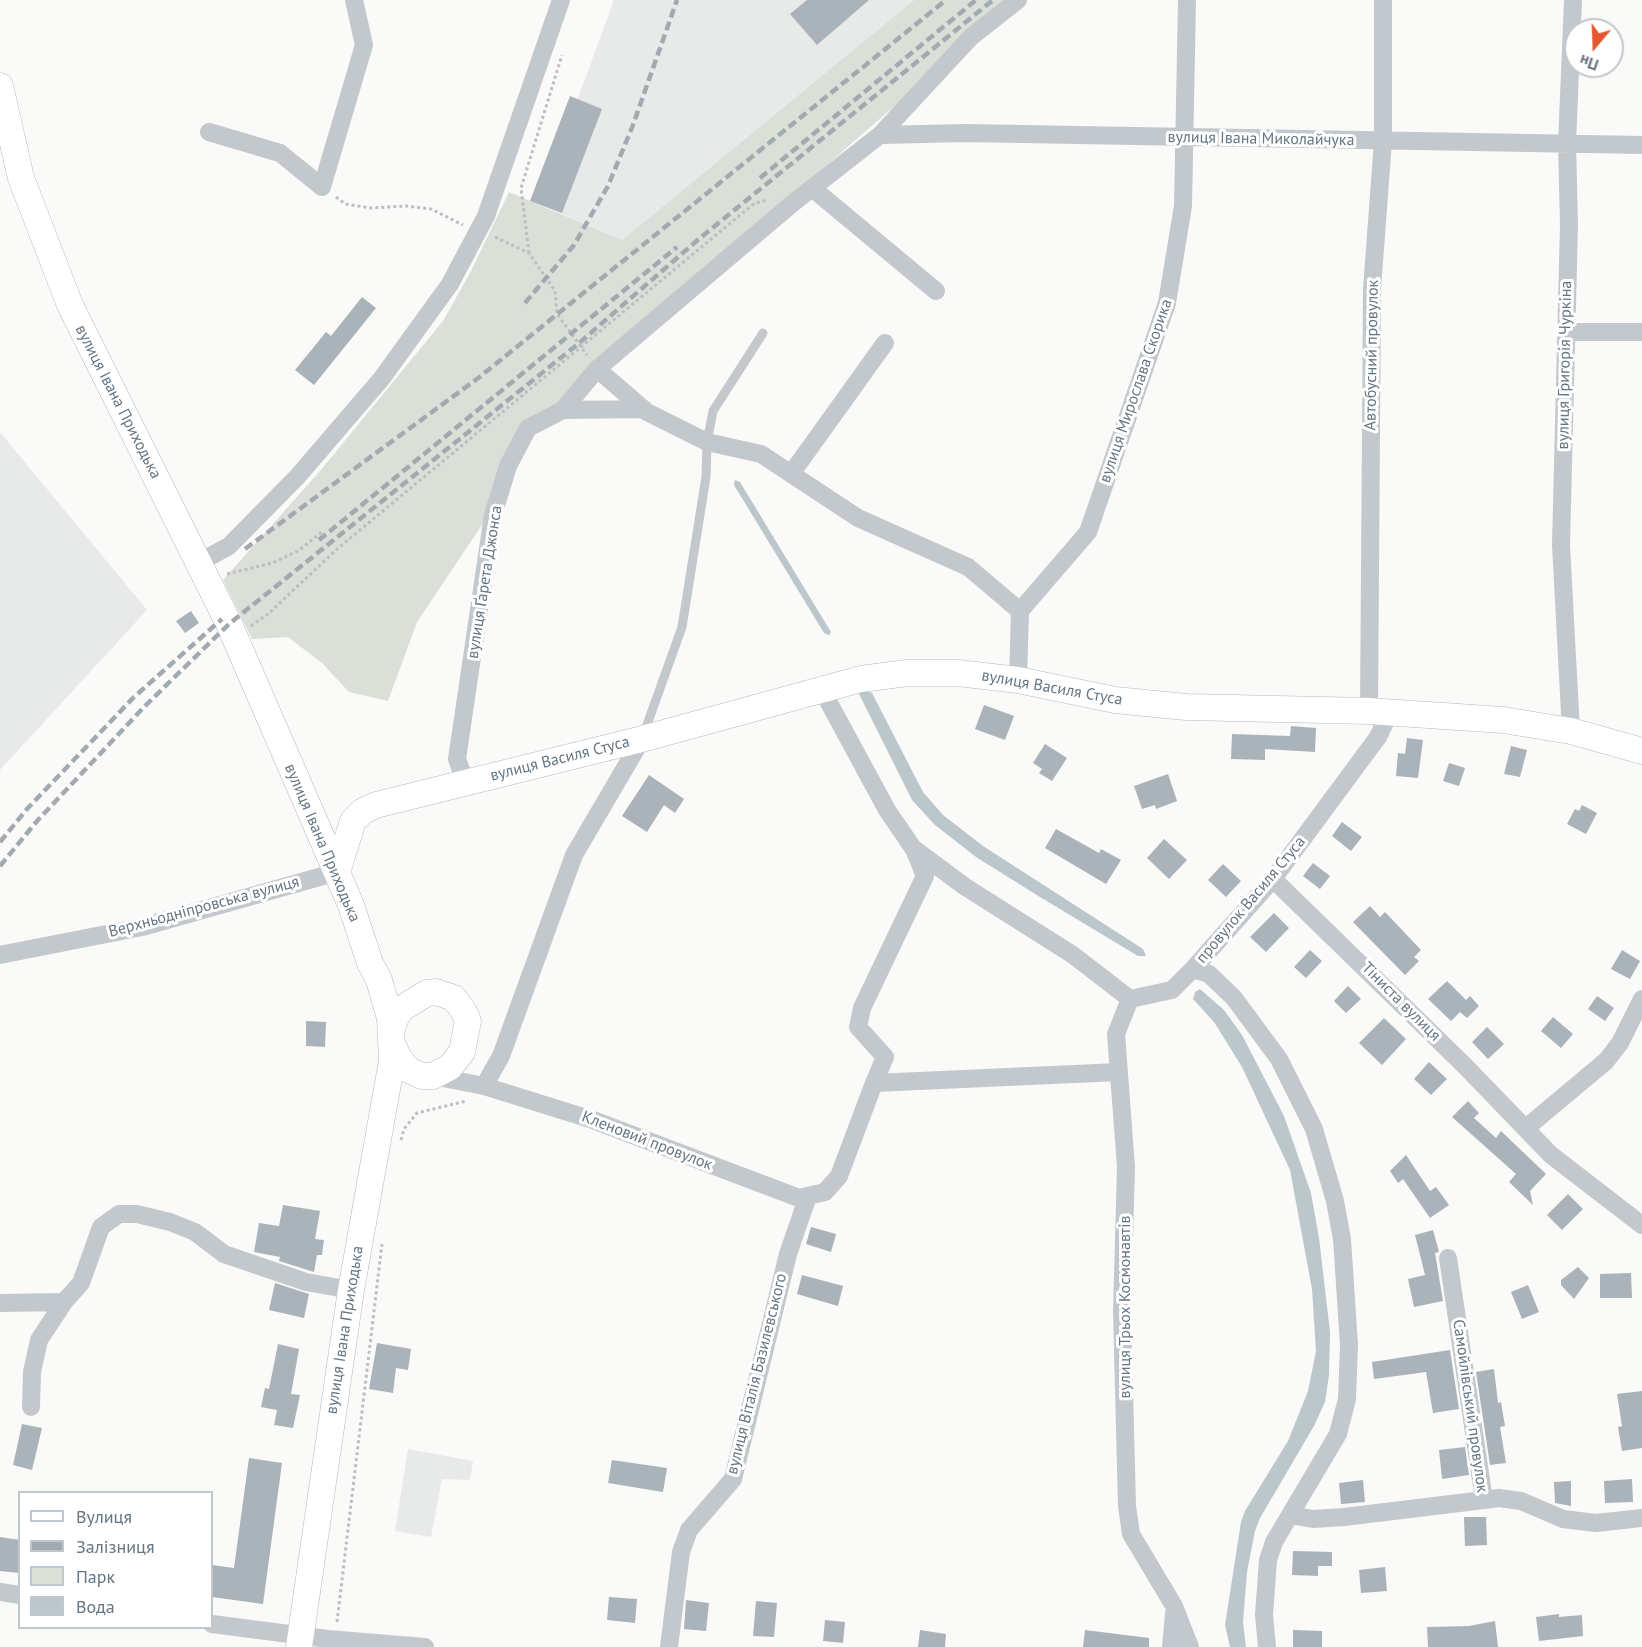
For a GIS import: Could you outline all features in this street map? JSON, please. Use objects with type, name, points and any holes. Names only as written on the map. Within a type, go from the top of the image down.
[{"type":"main road","name":"вулиця Івана Приходька","points":[[0,86],[21,178],[70,305],[234,638],[337,872],[370,963],[379,980],[390,1018],[392,1061],[351,1290],[300,1641]]},
{"type":"main road","name":"вулиця Василя Стуса","points":[[337,872],[350,828],[363,811],[642,739],[861,679],[907,673],[958,673],[1018,680],[1115,700],[1186,707],[1380,712],[1503,720],[1571,731],[1642,751]]},
{"type":"main road","points":[[379,980],[394,992],[418,997]]},
{"type":"main road","points":[[381,1117],[402,1088],[450,1067],[462,1052],[468,1021],[454,999],[436,992],[418,997],[397,1014],[391,1038],[404,1065],[427,1076]]},
{"type":"street","points":[[210,132],[280,153],[322,187],[364,45],[354,0]]},
{"type":"street","points":[[201,569],[229,546],[298,476],[382,378],[450,284],[486,216],[561,0]]},
{"type":"street","name":"вулиця Ґарета Джонса","points":[[466,783],[457,759],[493,515],[508,466],[528,428],[563,410],[597,369],[812,188],[880,135],[971,37],[1018,0]]},
{"type":"street","name":"вулиця Мирослава Скорика","points":[[1020,611],[1088,532],[1167,303],[1183,206],[1187,0]]},
{"type":"street","name":"Автобусний провулок","points":[[1380,712],[1372,289],[1383,141],[1383,0]]},
{"type":"street","name":"вулиця Григорія Чуркіна","points":[[1571,731],[1561,545],[1566,332],[1567,144],[1573,0]]},
{"type":"street","name":"вулиця Івана Миколайчука","points":[[880,135],[966,133],[1642,146]]},
{"type":"street","points":[[812,188],[936,291]]},
{"type":"street","points":[[1566,332],[1642,332]]},
{"type":"street","points":[[791,474],[885,343]]},
{"type":"street","points":[[597,369],[644,409],[707,442],[761,454],[858,518],[968,567],[1020,611],[1018,680]]},
{"type":"street","points":[[563,410],[644,409]]},
{"type":"street","points":[[808,1196],[825,1192],[839,1176],[885,1058],[858,1027],[862,1008],[925,876],[913,848],[881,801],[828,701],[828,688]]},
{"type":"street","name":"провулок Василя Стуса","points":[[1130,999],[1172,990],[1273,879],[1378,737],[1380,712]]},
{"type":"street","points":[[479,1093],[501,1056],[574,855],[642,739]]},
{"type":"street","points":[[913,848],[964,886],[1073,955],[1130,999]]},
{"type":"street","name":"Верхньодніпровська вулиця","points":[[0,955],[142,927],[337,872]]},
{"type":"street","name":"Тіниста вулиця","points":[[1273,879],[1551,1155],[1642,1225]]},
{"type":"street","points":[[1193,969],[1209,974],[1234,998],[1279,1059],[1314,1129],[1335,1201],[1342,1239],[1349,1345],[1347,1399],[1338,1434],[1274,1542],[1268,1560],[1264,1615],[1267,1647]]},
{"type":"street","name":"вулиця Трьох Космонавтів","points":[[1130,999],[1116,1034],[1126,1167],[1122,1312],[1127,1506],[1131,1534],[1174,1606],[1190,1647]]},
{"type":"street","points":[[1526,1128],[1606,1061],[1620,1043],[1642,999]]},
{"type":"street","points":[[874,1083],[1119,1072]]},
{"type":"street","name":"Кленовий провулок","points":[[427,1076],[479,1093],[593,1120],[799,1198],[808,1196]]},
{"type":"street","name":"вулиця Віталія Базилевського","points":[[669,1647],[681,1552],[689,1530],[732,1479],[788,1254],[808,1196]]},
{"type":"street","points":[[31,1407],[30,1391],[34,1357],[39,1340],[64,1302],[81,1283],[102,1227],[119,1214],[137,1214],[170,1222],[195,1232],[224,1254],[306,1282],[351,1290]]},
{"type":"street","name":"Самойлівський провулок","points":[[1449,1258],[1484,1500],[1499,1498],[1521,1502],[1563,1519],[1596,1523],[1642,1518]]},
{"type":"street","points":[[0,1303],[64,1302]]},
{"type":"street","points":[[1290,1515],[1313,1519],[1344,1517],[1484,1500]]},
{"type":"street","points":[[0,1592],[18,1595]]},
{"type":"street","points":[[1171,1647],[1174,1606]]},
{"type":"street","points":[[213,1624],[300,1641],[334,1640],[425,1647]]},
{"type":"lane","points":[[642,739],[682,627],[706,477],[707,442],[713,411],[763,333]]},
{"type":"path","points":[[529,253],[521,188],[565,47]]},
{"type":"path","points":[[234,638],[268,614],[338,549],[745,211],[755,203],[774,198]]},
{"type":"path","points":[[201,569],[235,574],[272,563],[298,550],[322,532]]},
{"type":"path","points":[[399,1149],[404,1129],[417,1113],[479,1093]]},
{"type":"path","points":[[334,1640],[383,1236]]},
{"type":"shaded area","points":[[614,0],[914,0],[622,240],[539,204]]},
{"type":"shaded area","points":[[0,432],[147,610],[0,770]]},
{"type":"shaded area","points":[[408,1449],[473,1461],[470,1480],[442,1479],[431,1537],[395,1531]]},
{"type":"green space","points":[[914,0],[1016,0],[568,391],[557,408],[522,425],[482,525],[417,622],[388,701],[349,692],[322,663],[288,637],[252,639],[223,580],[320,471],[443,321],[471,271],[509,192],[622,240]]},
{"type":"water","points":[[735,480],[740,482],[831,632],[829,635],[824,633],[734,485]]},
{"type":"water","points":[[861,689],[872,693],[923,792],[943,815],[983,846],[1143,949],[1146,956],[1138,956],[1040,897],[976,857],[935,825],[912,800],[858,692]]},
{"type":"water","points":[[1200,989],[1224,1010],[1242,1035],[1284,1116],[1311,1193],[1319,1238],[1330,1332],[1329,1375],[1325,1402],[1314,1426],[1260,1518],[1255,1531],[1247,1572],[1243,1622],[1246,1647],[1230,1647],[1225,1625],[1241,1522],[1245,1511],[1288,1441],[1308,1391],[1316,1351],[1312,1289],[1290,1170],[1242,1067],[1214,1022],[1193,999],[1195,992]]},
{"type":"building","points":[[807,0],[869,0],[817,45],[790,14]]},
{"type":"building","points":[[570,96],[602,109],[562,213],[530,201]]},
{"type":"building","points":[[362,297],[376,308],[314,385],[295,370],[326,332],[331,336]]},
{"type":"building","points":[[191,611],[199,623],[185,633],[176,621]]},
{"type":"building","points":[[984,705],[1014,716],[1005,740],[975,729]]},
{"type":"building","points":[[1291,726],[1316,728],[1315,752],[1265,749],[1265,760],[1231,759],[1232,734],[1290,736]]},
{"type":"building","points":[[1407,738],[1423,740],[1418,778],[1396,776],[1398,753],[1405,754]]},
{"type":"building","points":[[1045,744],[1067,758],[1052,781],[1039,773],[1042,769],[1033,763]]},
{"type":"building","points":[[1511,746],[1527,750],[1520,777],[1504,774]]},
{"type":"building","points":[[1449,763],[1465,768],[1459,786],[1443,781]]},
{"type":"building","points":[[1168,774],[1177,801],[1156,809],[1155,805],[1142,809],[1134,786]]},
{"type":"building","points":[[649,775],[684,799],[675,813],[664,805],[647,832],[622,816]]},
{"type":"building","points":[[1582,805],[1597,813],[1586,834],[1567,824],[1575,809],[1579,811]]},
{"type":"building","points":[[1342,822],[1362,837],[1351,851],[1332,836]]},
{"type":"building","points":[[1056,829],[1099,853],[1101,849],[1121,860],[1106,884],[1045,848]]},
{"type":"building","points":[[1164,839],[1187,860],[1169,879],[1147,858]]},
{"type":"building","points":[[1313,863],[1330,876],[1320,889],[1303,876]]},
{"type":"building","points":[[1223,864],[1241,881],[1226,897],[1208,880]]},
{"type":"building","points":[[1370,906],[1380,917],[1385,912],[1421,950],[1414,957],[1419,961],[1405,975],[1353,922]]},
{"type":"building","points":[[1274,913],[1289,928],[1266,952],[1250,937]]},
{"type":"building","points":[[1310,950],[1322,961],[1306,978],[1294,967]]},
{"type":"building","points":[[1622,950],[1640,961],[1630,979],[1611,969]]},
{"type":"building","points":[[1447,981],[1466,1000],[1470,996],[1479,1006],[1467,1018],[1460,1012],[1451,1021],[1428,999]]},
{"type":"building","points":[[1348,986],[1361,999],[1346,1013],[1334,1001]]},
{"type":"building","points":[[1597,996],[1614,1008],[1605,1021],[1588,1009]]},
{"type":"building","points":[[1553,1017],[1573,1034],[1561,1048],[1541,1031]]},
{"type":"building","points":[[1384,1018],[1406,1039],[1382,1065],[1359,1043]]},
{"type":"building","points":[[306,1021],[326,1022],[325,1047],[306,1046]]},
{"type":"building","points":[[1487,1027],[1504,1044],[1488,1059],[1472,1042]]},
{"type":"building","points":[[1429,1062],[1447,1079],[1431,1095],[1414,1079]]},
{"type":"building","points":[[1468,1101],[1479,1113],[1474,1118],[1496,1138],[1501,1131],[1546,1174],[1530,1191],[1533,1205],[1509,1182],[1516,1174],[1452,1117]]},
{"type":"building","points":[[1406,1155],[1430,1191],[1436,1187],[1449,1205],[1430,1218],[1403,1179],[1398,1183],[1390,1171]]},
{"type":"building","points":[[1568,1194],[1583,1209],[1562,1230],[1547,1215]]},
{"type":"building","points":[[283,1205],[320,1211],[315,1239],[324,1240],[322,1255],[317,1255],[314,1272],[279,1261],[280,1257],[254,1252],[259,1223],[279,1226]]},
{"type":"building","points":[[811,1227],[836,1234],[831,1252],[806,1244]]},
{"type":"building","points":[[1433,1230],[1439,1252],[1435,1253],[1443,1301],[1414,1307],[1408,1279],[1425,1275],[1415,1235]]},
{"type":"building","points":[[1578,1267],[1589,1278],[1574,1299],[1561,1285],[1561,1280]]},
{"type":"building","points":[[1631,1273],[1632,1298],[1600,1298],[1600,1274]]},
{"type":"building","points":[[802,1275],[843,1286],[838,1306],[797,1294]]},
{"type":"building","points":[[275,1283],[309,1294],[304,1318],[269,1310]]},
{"type":"building","points":[[1528,1285],[1539,1312],[1522,1319],[1511,1292]]},
{"type":"building","points":[[377,1343],[411,1349],[408,1370],[396,1368],[393,1393],[369,1389]]},
{"type":"building","points":[[278,1344],[299,1349],[291,1394],[300,1395],[293,1428],[274,1425],[277,1410],[261,1407],[265,1388],[269,1389]]},
{"type":"building","points":[[1450,1350],[1459,1409],[1433,1413],[1426,1372],[1374,1379],[1372,1362]]},
{"type":"building","points":[[1494,1369],[1498,1403],[1501,1402],[1505,1426],[1500,1427],[1506,1463],[1490,1465],[1476,1372]]},
{"type":"building","points":[[1642,1391],[1642,1448],[1622,1451],[1618,1427],[1622,1426],[1617,1394]]},
{"type":"building","points":[[22,1424],[42,1428],[32,1470],[13,1465]]},
{"type":"building","points":[[1465,1447],[1469,1475],[1442,1479],[1439,1450]]},
{"type":"building","points":[[249,1458],[282,1463],[263,1604],[213,1597],[213,1565],[234,1568]]},
{"type":"building","points":[[612,1460],[667,1468],[663,1492],[608,1483]]},
{"type":"building","points":[[1632,1479],[1633,1502],[1605,1503],[1604,1481]]},
{"type":"building","points":[[1363,1480],[1365,1502],[1341,1504],[1339,1483]]},
{"type":"building","points":[[1571,1481],[1571,1506],[1555,1503],[1554,1482]]},
{"type":"building","points":[[1464,1517],[1486,1517],[1487,1545],[1465,1546]]},
{"type":"building","points":[[0,1537],[18,1540],[18,1573],[0,1571]]},
{"type":"building","points":[[1293,1551],[1332,1552],[1332,1566],[1318,1566],[1318,1576],[1292,1575]]},
{"type":"building","points":[[1385,1567],[1387,1591],[1361,1593],[1359,1570]]},
{"type":"building","points":[[609,1597],[637,1599],[635,1623],[607,1620]]},
{"type":"building","points":[[686,1600],[709,1603],[706,1631],[684,1629]]},
{"type":"building","points":[[756,1601],[777,1603],[774,1637],[753,1636]]},
{"type":"building","points":[[1559,1614],[1559,1617],[1582,1615],[1583,1636],[1539,1641],[1536,1617]]},
{"type":"building","points":[[825,1620],[845,1622],[843,1643],[823,1641]]},
{"type":"building","points":[[1495,1621],[1498,1647],[1428,1647],[1427,1627],[1469,1626]]},
{"type":"building","points":[[920,1630],[946,1634],[945,1647],[918,1647]]},
{"type":"building","points":[[1085,1630],[1149,1638],[1149,1647],[1083,1647]]},
{"type":"building","points":[[1293,1630],[1322,1631],[1322,1647],[1293,1647]]},
{"type":"railway","points":[[525,303],[574,245],[608,186],[633,125],[677,0]]},
{"type":"railway","points":[[245,549],[477,379],[946,0]]},
{"type":"railway","points":[[760,178],[976,0]]},
{"type":"railway","points":[[0,866],[37,821],[144,707],[229,624],[578,344],[700,238],[993,0]]},
{"type":"railway","points":[[319,540],[677,247]]},
{"type":"railway","points":[[0,842],[27,809],[134,697],[222,619]]}]
